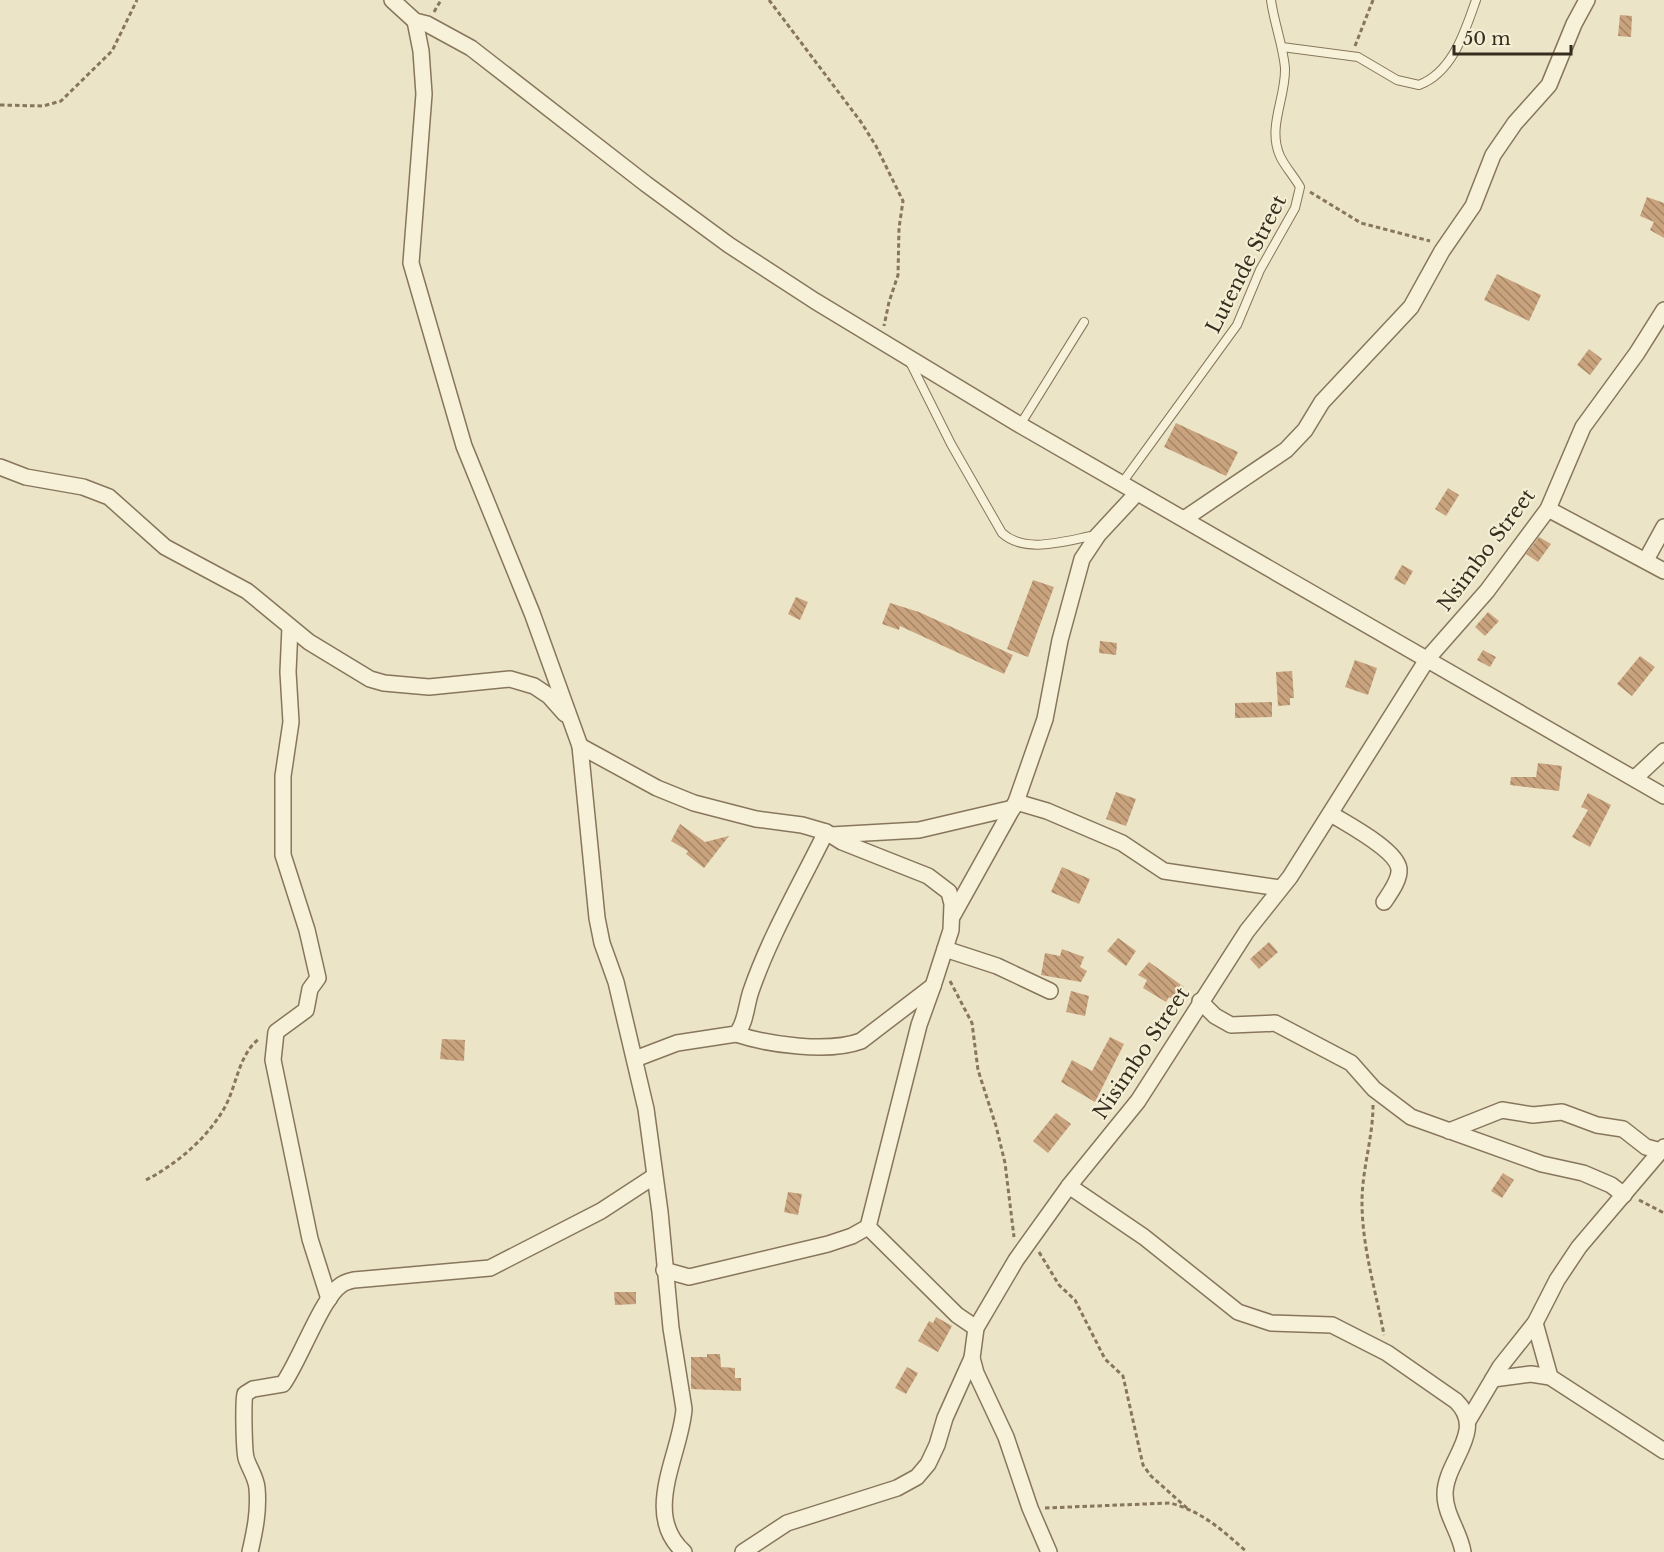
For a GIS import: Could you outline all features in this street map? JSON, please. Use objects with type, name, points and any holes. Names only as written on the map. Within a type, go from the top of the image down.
[{"type":"street","points":[[392,0],[415,21],[427,24],[471,48],[646,184],[729,245],[1020,425],[1664,795]]},
{"type":"street","points":[[1184,519],[1286,450],[1305,430],[1323,402],[1411,307],[1447,244],[1473,206],[1493,155],[1515,123],[1549,85],[1574,24],[1587,0]]},
{"type":"street","points":[[415,21],[421,51],[424,94],[411,263],[464,446],[532,613],[580,746],[597,918],[646,1109],[653,1177],[660,1212],[664,1270],[684,1409],[681,1430],[672,1455],[665,1515],[671,1536],[684,1552]]},
{"type":"street","name":"Nsimbo Street","points":[[1428,658],[1486,591],[1548,508],[1583,427],[1637,353],[1664,310]]},
{"type":"street","points":[[0,467],[26,477],[83,488],[109,497],[165,547],[247,591],[290,627],[351,669],[384,684],[429,687],[510,679],[534,686],[549,696],[570,718]]},
{"type":"street","points":[[664,1270],[688,1277],[828,1244],[852,1236],[868,1227],[920,1025],[940,966],[953,915],[1015,805],[1045,719],[1073,586],[1082,559],[1098,535],[1137,493]]},
{"type":"street","points":[[1548,508],[1664,571]]},
{"type":"street","points":[[1646,560],[1664,527]]},
{"type":"street","points":[[290,627],[288,672],[291,722],[283,776],[283,855],[307,930],[318,978],[310,989],[306,1010],[276,1032],[273,1060],[310,1239],[329,1299]]},
{"type":"street","name":"Nisimbo Street","points":[[747,1551],[788,1523],[897,1488],[917,1477],[928,1464],[972,1358],[976,1328],[1016,1260],[1069,1186],[1138,1101],[1247,931],[1331,814],[1380,731],[1428,658]]},
{"type":"street","points":[[580,746],[657,788],[694,803],[756,819],[802,825],[828,833],[941,884],[949,892],[953,915]]},
{"type":"street","points":[[1635,778],[1664,751]]},
{"type":"street","points":[[828,833],[920,830],[1015,805],[1047,811],[1122,843],[1164,871],[1280,888]]},
{"type":"street","points":[[1331,814],[1384,848],[1396,860],[1398,877],[1384,902]]},
{"type":"street","points":[[736,1034],[742,1026],[752,990],[775,931],[828,833]]},
{"type":"street","points":[[945,949],[996,966],[1050,991]]},
{"type":"street","points":[[635,1059],[677,1043],[736,1034],[758,1041],[848,1046],[877,1030],[933,986]]},
{"type":"street","points":[[1200,1001],[1215,1016],[1231,1025],[1275,1023],[1351,1063],[1374,1089],[1411,1117],[1542,1164],[1582,1173],[1611,1185],[1624,1194]]},
{"type":"street","points":[[1449,1131],[1502,1110],[1533,1115],[1562,1112],[1597,1125],[1623,1129],[1646,1147],[1663,1149]]},
{"type":"street","points":[[1468,1421],[1493,1379],[1535,1323],[1557,1280],[1579,1247],[1663,1149]]},
{"type":"street","points":[[250,1552],[257,1527],[257,1488],[245,1452],[246,1427],[243,1404],[245,1394],[253,1389],[283,1384],[329,1299],[340,1285],[354,1280],[490,1268],[601,1211],[653,1177]]},
{"type":"street","points":[[1069,1186],[1144,1237],[1238,1312],[1271,1323],[1332,1325],[1387,1353],[1465,1410],[1468,1430],[1447,1479],[1445,1492],[1445,1501],[1463,1552]]},
{"type":"street","points":[[868,1227],[957,1315],[976,1328]]},
{"type":"street","points":[[1535,1323],[1550,1377]]},
{"type":"street","points":[[972,1358],[1006,1437],[1030,1508],[1049,1552]]},
{"type":"street","points":[[1493,1379],[1531,1374],[1550,1377],[1664,1451]]},
{"type":"lane","name":"Lutende Street","points":[[1122,483],[1237,326],[1260,270],[1295,208],[1300,187],[1280,156],[1276,142],[1275,127],[1285,70],[1271,0]]},
{"type":"lane","points":[[1282,47],[1351,56],[1366,60],[1408,84],[1423,83],[1435,76],[1452,57],[1476,0]]},
{"type":"lane","points":[[1020,425],[1084,322]]},
{"type":"lane","points":[[907,356],[951,444],[1002,533],[1010,540],[1022,545],[1098,535]]},
{"type":"path","points":[[0,105],[43,106],[61,101],[112,51],[137,0]]},
{"type":"path","points":[[769,0],[825,71],[866,130],[903,201],[899,228],[898,275],[889,302],[882,340]]},
{"type":"path","points":[[1351,56],[1373,0]]},
{"type":"path","points":[[1300,187],[1361,223],[1447,244]]},
{"type":"path","points":[[940,966],[972,1023],[978,1070],[1005,1163],[1016,1260]]},
{"type":"path","points":[[146,1180],[166,1170],[195,1145],[223,1112],[251,1046],[276,1032]]},
{"type":"path","points":[[1374,1089],[1373,1130],[1365,1169],[1362,1200],[1363,1231],[1387,1353]]},
{"type":"path","points":[[1624,1194],[1664,1213]]},
{"type":"path","points":[[1032,1239],[1059,1285],[1075,1300],[1105,1359],[1123,1376],[1143,1465],[1151,1476],[1187,1508]]},
{"type":"path","points":[[1030,1508],[1170,1503],[1187,1508],[1210,1520],[1247,1552]]},
{"type":"building","points":[[1620,15],[1632,16],[1631,37],[1618,36]]},
{"type":"building","points":[[1647,197],[1664,203],[1664,238],[1650,230],[1654,222],[1640,216]]},
{"type":"building","points":[[1497,274],[1541,295],[1529,321],[1484,300]]},
{"type":"building","points":[[1589,349],[1602,359],[1590,375],[1577,365]]},
{"type":"building","points":[[1176,423],[1238,452],[1226,476],[1164,447]]},
{"type":"building","points":[[1448,488],[1459,495],[1446,516],[1435,509]]},
{"type":"building","points":[[1539,537],[1551,544],[1538,562],[1526,554]]},
{"type":"building","points":[[1402,565],[1413,571],[1405,585],[1394,579]]},
{"type":"building","points":[[1033,580],[1054,587],[1028,657],[1007,649]]},
{"type":"building","points":[[796,597],[808,602],[800,620],[788,614]]},
{"type":"building","points":[[890,603],[919,612],[1013,655],[1004,674],[900,626],[899,630],[882,624]]},
{"type":"building","points":[[1488,612],[1499,621],[1485,636],[1475,627]]},
{"type":"building","points":[[1100,641],[1117,643],[1116,655],[1099,653]]},
{"type":"building","points":[[1483,650],[1496,657],[1490,667],[1477,660]]},
{"type":"building","points":[[1640,656],[1655,667],[1632,696],[1617,684]]},
{"type":"building","points":[[1355,660],[1377,668],[1368,695],[1345,687]]},
{"type":"building","points":[[1292,671],[1294,698],[1290,698],[1290,705],[1278,706],[1276,672]]},
{"type":"building","points":[[1272,702],[1272,717],[1235,718],[1235,703]]},
{"type":"building","points":[[1538,763],[1562,766],[1559,791],[1510,785],[1511,777],[1536,777]]},
{"type":"building","points":[[1116,792],[1136,799],[1126,826],[1106,819]]},
{"type":"building","points":[[1588,793],[1611,805],[1590,847],[1572,837],[1588,810],[1581,807]]},
{"type":"building","points":[[680,824],[705,842],[729,836],[704,868],[686,854],[688,851],[671,841]]},
{"type":"building","points":[[1062,867],[1090,879],[1079,904],[1051,892]]},
{"type":"building","points":[[1118,938],[1136,951],[1126,966],[1107,951]]},
{"type":"building","points":[[1269,942],[1278,952],[1259,969],[1250,959]]},
{"type":"building","points":[[1062,949],[1084,957],[1080,967],[1087,971],[1081,982],[1041,975],[1045,953],[1060,956]]},
{"type":"building","points":[[1149,962],[1184,987],[1175,1001],[1169,997],[1166,1002],[1143,988],[1147,980],[1138,975]]},
{"type":"building","points":[[1071,991],[1089,996],[1085,1016],[1066,1012]]},
{"type":"building","points":[[1110,1037],[1124,1044],[1095,1102],[1061,1082],[1072,1060],[1092,1071]]},
{"type":"building","points":[[442,1039],[465,1040],[464,1061],[440,1059]]},
{"type":"building","points":[[1056,1113],[1071,1124],[1048,1153],[1033,1141]]},
{"type":"building","points":[[1503,1173],[1514,1180],[1502,1198],[1491,1191]]},
{"type":"building","points":[[788,1192],[802,1194],[798,1215],[784,1212]]},
{"type":"building","points":[[614,1292],[636,1292],[636,1304],[615,1305]]},
{"type":"building","points":[[936,1317],[952,1326],[938,1352],[918,1341],[929,1321],[933,1323]]},
{"type":"building","points":[[707,1354],[720,1354],[721,1367],[735,1368],[735,1378],[741,1378],[741,1391],[691,1389],[691,1357],[707,1357]]},
{"type":"building","points":[[907,1367],[918,1373],[906,1394],[895,1388]]}]
